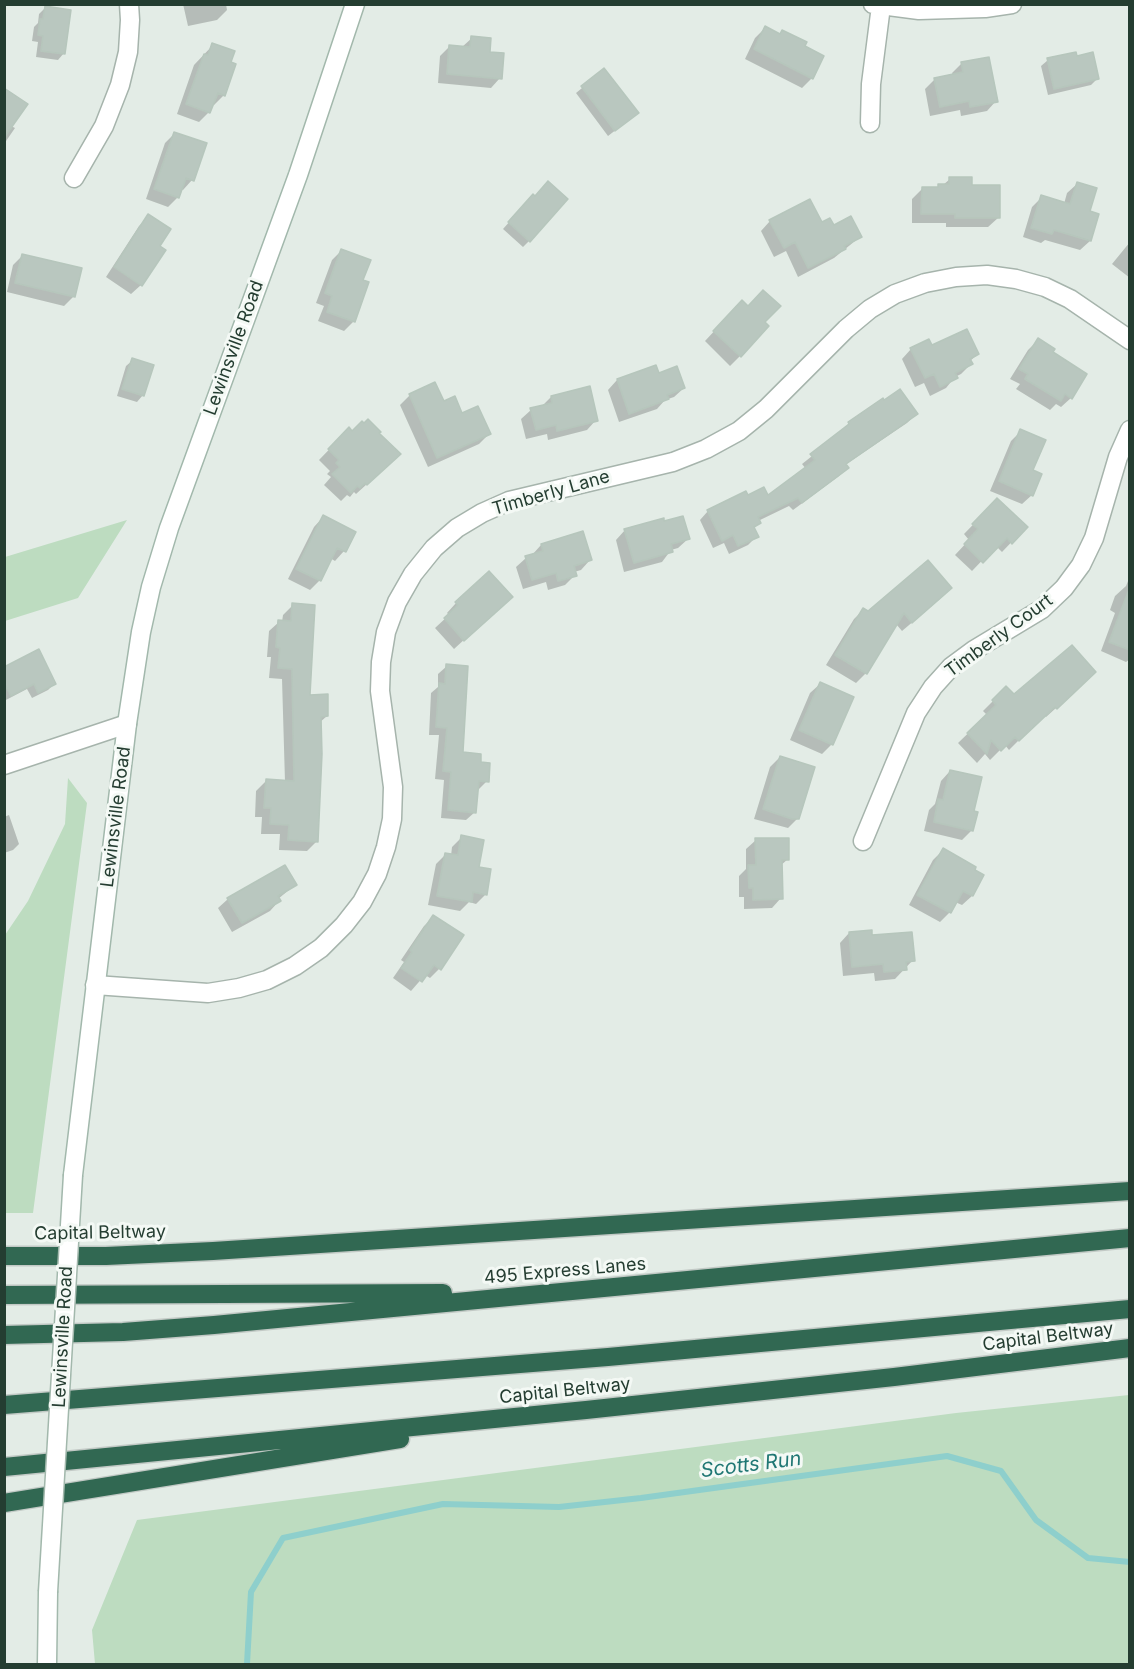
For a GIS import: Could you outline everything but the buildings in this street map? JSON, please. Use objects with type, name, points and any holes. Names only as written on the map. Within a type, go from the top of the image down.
[{"type":"highway","name":"Capital Beltway","points":[[4,1256],[106,1256],[213,1251],[1130,1191]]},
{"type":"highway","name":"495 Express Lanes","points":[[4,1335],[135,1331],[1130,1238]]},
{"type":"highway","points":[[4,1295],[562,1292]]},
{"type":"highway","points":[[4,1405],[608,1357],[1130,1309]]},
{"type":"highway","name":"Capital Beltway","points":[[4,1467],[586,1410],[894,1377],[1130,1348]]},
{"type":"highway","points":[[4,1503],[586,1410]]},
{"type":"street","points":[[74,178],[104,126],[120,85],[128,52],[129,4]]},
{"type":"street","name":"Lewinsville Road","points":[[46,1665],[48,1592],[73,1175],[127,724],[141,632],[151,586],[169,528],[298,175],[355,4]]},
{"type":"street","points":[[870,123],[877,5],[919,10],[985,8],[1012,4]]},
{"type":"street","name":"Timberly Lane","points":[[95,985],[208,993],[238,988],[267,980],[294,966],[321,948],[344,925],[362,902],[377,874],[392,819],[393,787],[380,691],[381,662],[386,632],[397,602],[413,574],[434,548],[457,528],[509,501],[674,462],[706,449],[738,431],[766,409],[846,329],[870,309],[896,294],[925,283],[956,277],[987,276],[1016,279],[1045,287],[1070,299],[1130,340]]},
{"type":"street","name":"Timberly Court","points":[[863,841],[916,713],[933,687],[951,668],[975,650],[1042,609],[1064,588],[1081,565],[1094,538],[1118,457],[1130,430]]},
{"type":"street","points":[[4,765],[127,724]]},
{"type":"green space","points":[[127,520],[78,598],[5,621],[5,557]]},
{"type":"green space","points":[[68,778],[87,803],[33,1213],[5,1213],[5,935],[28,901],[65,824]]},
{"type":"green space","points":[[1129,1395],[1129,1664],[95,1664],[92,1630],[137,1520],[956,1413]]},
{"type":"waterway","name":"Scotts Run","points":[[247,1664],[251,1592],[283,1538],[443,1504],[559,1507],[947,1456],[1001,1471],[1036,1520],[1088,1558],[1130,1562]]}]
